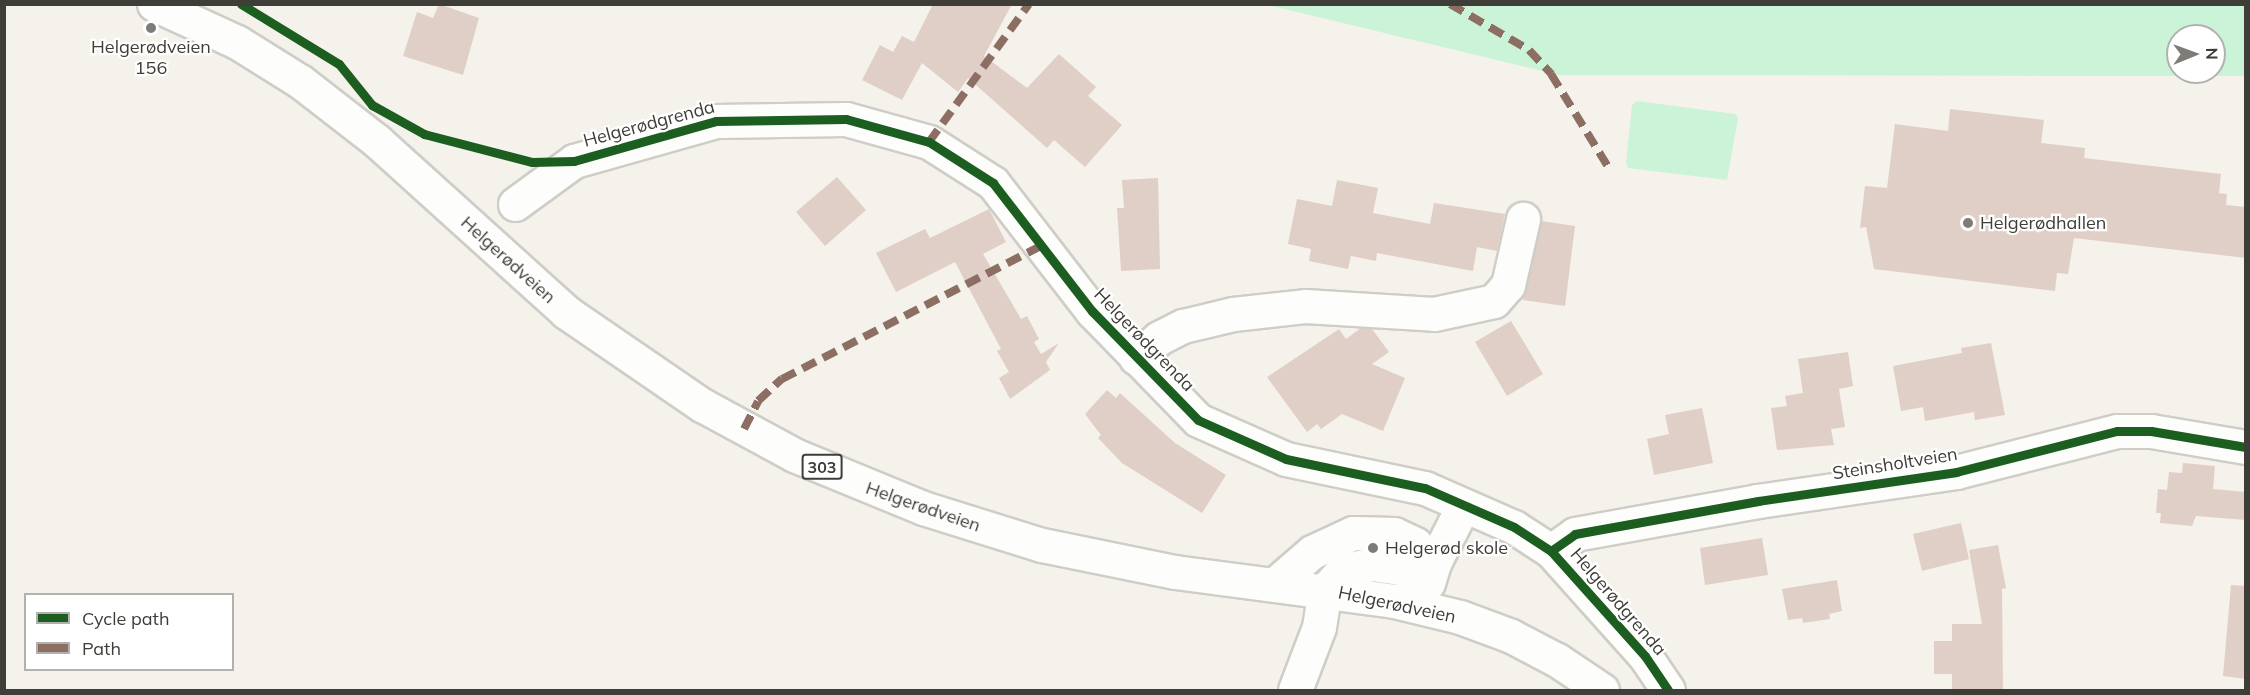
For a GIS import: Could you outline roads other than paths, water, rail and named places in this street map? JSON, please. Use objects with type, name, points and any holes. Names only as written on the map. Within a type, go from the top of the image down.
[{"type":"street","name":"Helgerødveien","points":[[154,4],[237,42],[301,82],[377,141],[566,312],[672,386],[784,450],[923,508],[1032,542],[1176,572],[1324,591],[1428,583],[1511,636],[1557,660],[1602,690]]},
{"type":"street","name":"Helgerødgrenda","points":[[514,204],[574,161],[716,121],[846,119],[929,142],[993,183],[1039,248],[1136,358],[1198,420],[1231,437],[1286,459],[1425,488],[1514,527],[1551,550],[1645,656],[1668,690]]},
{"type":"street","name":"Helgerødgrenda","points":[[1136,358],[1159,338],[1183,326],[1233,314],[1305,306],[1434,314],[1494,301],[1508,285],[1523,219]]},
{"type":"street","name":"Steinsholtveien","points":[[1551,550],[1575,534],[1758,501],[1956,472],[2117,431],[2151,431],[2246,447]]},
{"type":"street","points":[[1428,583],[1463,506]]},
{"type":"street","points":[[1275,584],[1312,552],[1353,533],[1394,534],[1415,544],[1428,583]]},
{"type":"street","points":[[1295,690],[1319,627],[1324,591]]},
{"type":"place","name":"Helgerødveien 156","points":[[151,28]]},
{"type":"place","name":"Helgerødhallen","points":[[1968,223]]},
{"type":"place","name":"Helgerød skole","points":[[1373,548]]}]
